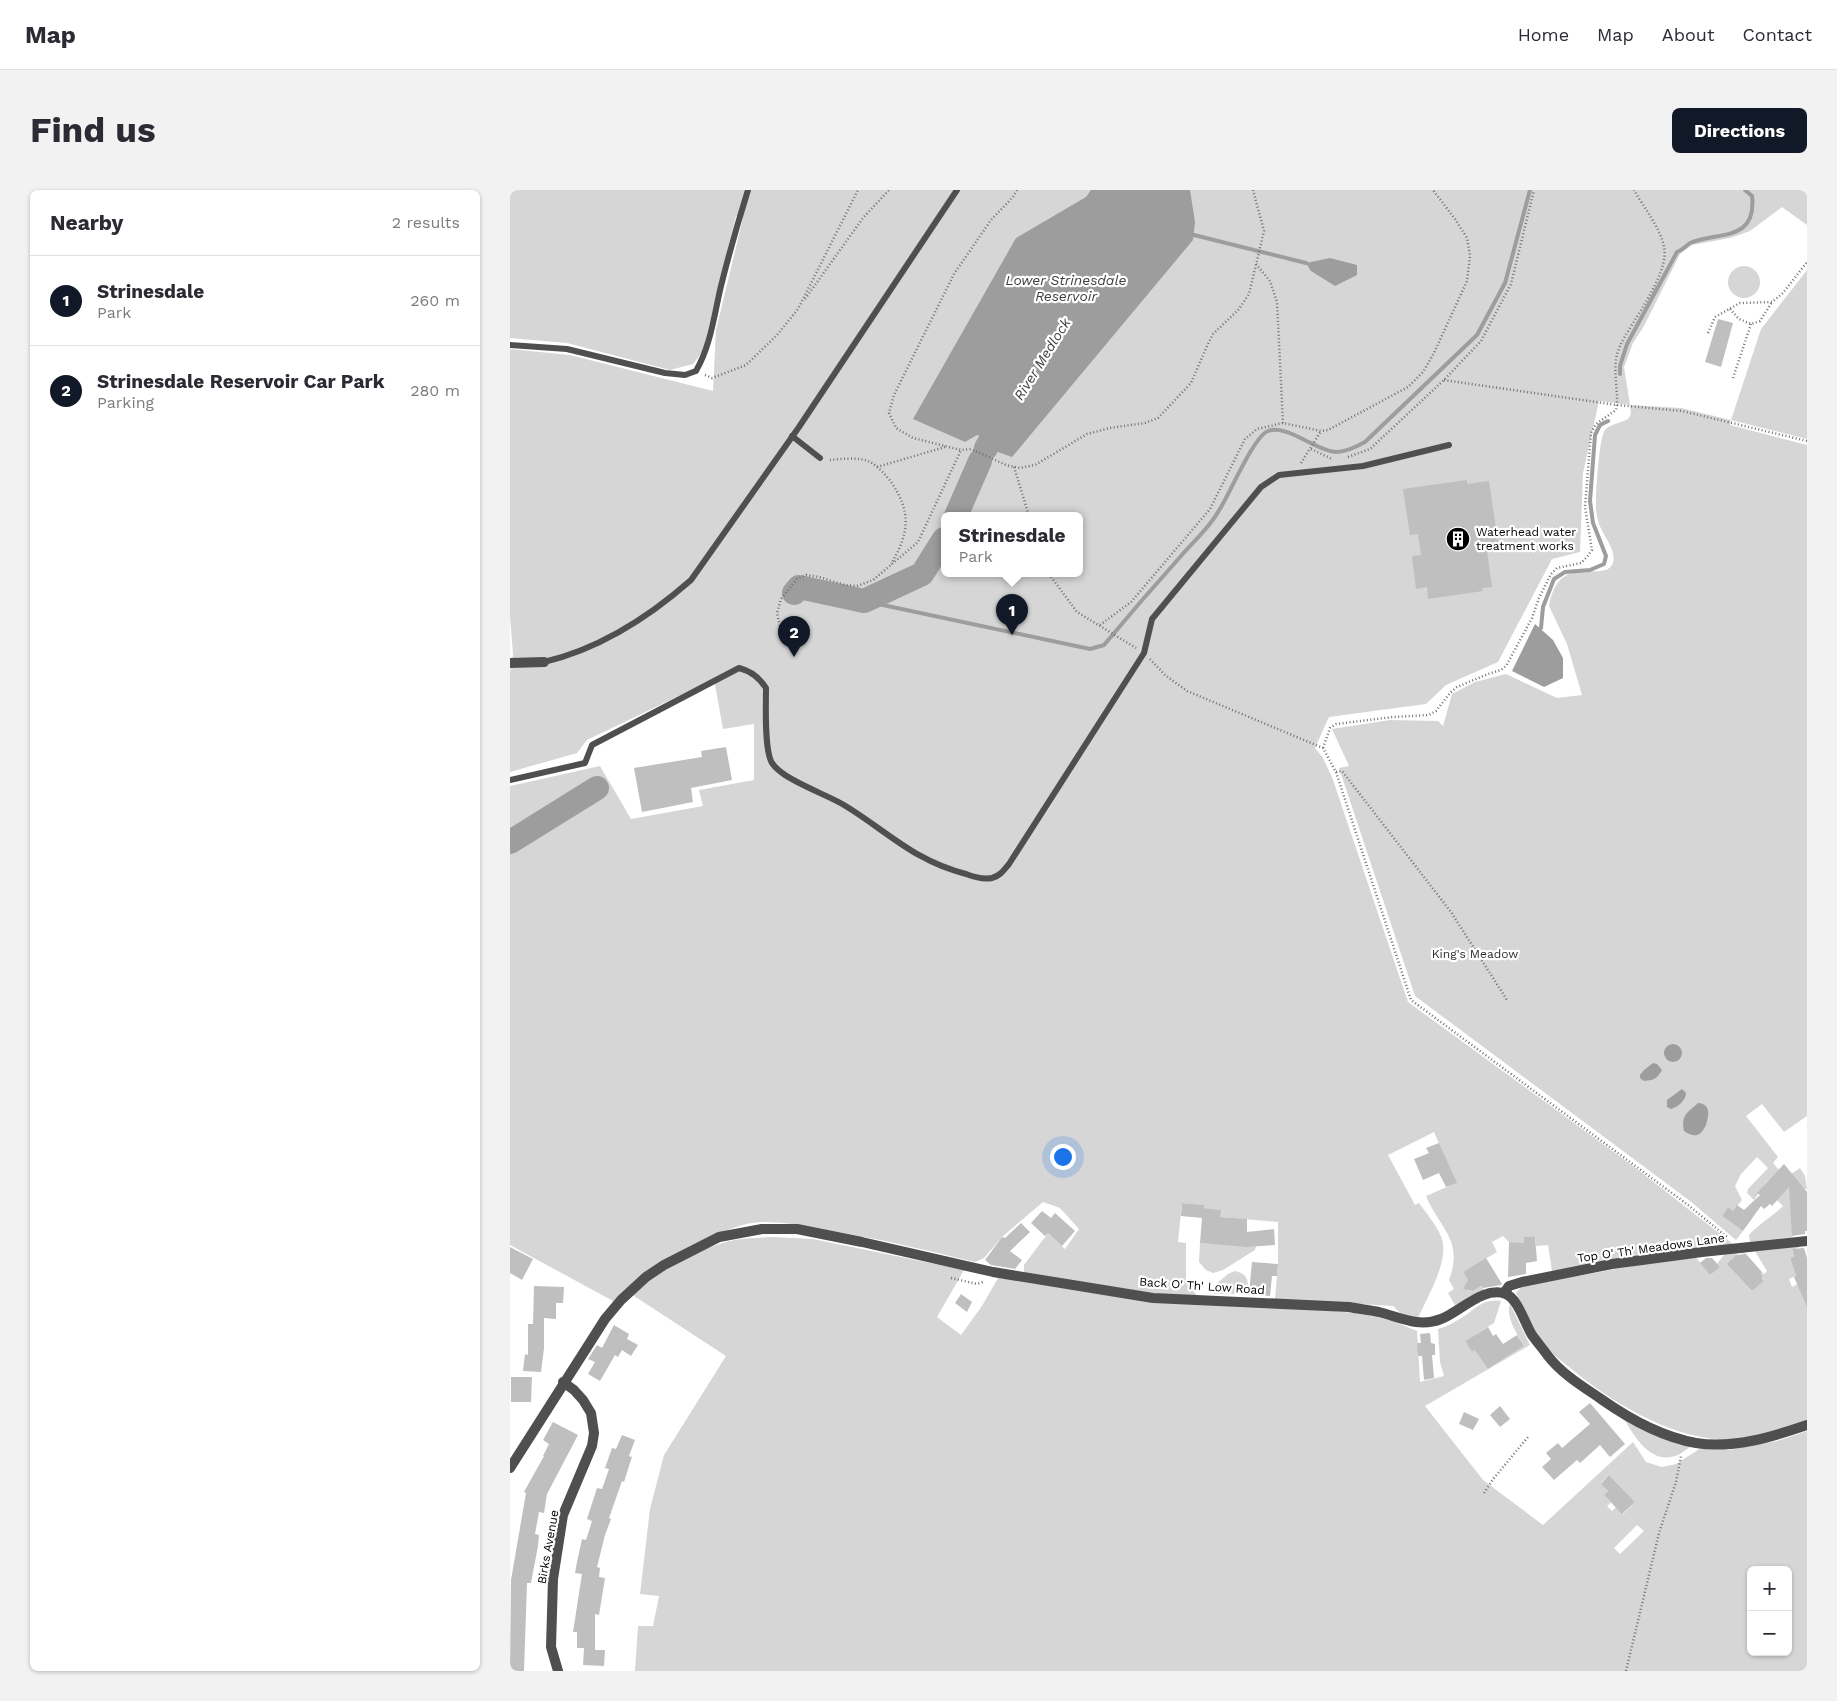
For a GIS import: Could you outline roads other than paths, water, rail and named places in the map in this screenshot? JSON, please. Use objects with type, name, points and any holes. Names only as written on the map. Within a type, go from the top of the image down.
[{"type":"street","points":[[510,663],[544,662]]},
{"type":"street","name":"Back O' Th' Low Road","points":[[511,1463],[605,1319],[621,1300],[646,1277],[682,1255],[719,1237],[762,1229],[797,1229],[992,1272],[1153,1298],[1349,1307],[1380,1313],[1406,1322],[1441,1320],[1483,1296],[1504,1293]]},
{"type":"street","name":"Top O' Th' Meadows Lane","points":[[1504,1293],[1509,1286],[1522,1282],[1612,1264],[1807,1241]]},
{"type":"street","points":[[1504,1293],[1510,1296],[1531,1333],[1553,1362],[1578,1384],[1616,1410],[1657,1430],[1697,1443],[1727,1444],[1769,1438],[1807,1425]]},
{"type":"street","name":"Birks Avenue","points":[[558,1671],[551,1647],[553,1579],[564,1515],[592,1446],[594,1433],[591,1413],[584,1400],[563,1382]]},
{"type":"lane","points":[[510,344],[567,349],[665,373],[685,375],[696,371],[708,344],[721,286],[748,190]]},
{"type":"lane","points":[[544,662],[565,657],[602,642],[670,599],[691,580],[792,436],[957,190]]},
{"type":"lane","points":[[792,436],[820,458]]},
{"type":"lane","points":[[510,780],[584,763],[592,745],[738,668],[748,670],[766,688],[768,750],[772,763],[780,772],[843,804],[900,845],[927,860],[953,871],[990,879],[1002,873],[1009,864],[1144,653],[1152,619],[1261,487],[1279,476],[1363,466],[1449,445]]},
{"type":"water","name":"Lower Strinesdale Reservoir","points":[[1091,190],[1190,190],[1195,222],[1193,240],[1012,457],[998,452],[995,442],[977,435],[965,442],[913,419],[1016,238],[1086,197]]},
{"type":"water","points":[[1330,258],[1357,265],[1357,275],[1335,286],[1311,271],[1306,263]]},
{"type":"water","points":[[1535,624],[1553,640],[1563,658],[1563,678],[1544,687],[1512,671]]},
{"type":"water","points":[[1673,1044],[1679,1047],[1682,1053],[1679,1059],[1673,1062],[1667,1059],[1664,1053],[1667,1047]]},
{"type":"water","points":[[1653,1063],[1657,1064],[1662,1070],[1655,1079],[1644,1081],[1640,1078],[1640,1075]]},
{"type":"water","points":[[1682,1089],[1686,1093],[1683,1101],[1674,1108],[1667,1107],[1667,1100]]},
{"type":"water","points":[[1698,1103],[1705,1105],[1708,1117],[1702,1132],[1697,1135],[1691,1135],[1684,1131],[1683,1121],[1691,1109]]},
{"type":"waterway","points":[[864,601],[1090,649],[1104,645],[1210,524],[1223,504],[1248,455],[1255,444],[1268,431],[1284,431],[1328,451],[1340,452],[1355,447],[1365,442],[1477,335],[1505,283],[1530,190]]},
{"type":"waterway","points":[[1620,374],[1620,366],[1627,344],[1677,252],[1690,243],[1733,233],[1742,228],[1748,221],[1752,211],[1752,196],[1745,190]]},
{"type":"waterway","points":[[1194,235],[1306,263]]},
{"type":"waterway","name":"River Medlock","points":[[986,448],[1007,413]]},
{"type":"waterway","points":[[1541,628],[1543,607],[1554,579],[1565,572],[1590,570],[1604,564],[1606,556],[1593,523],[1590,501],[1595,435],[1600,425],[1608,421]]},
{"type":"waterway","name":"River Medlock","points":[[958,512],[980,461]]},
{"type":"waterway","name":"River Medlock","points":[[794,593],[799,587],[864,601],[922,574],[941,544]]},
{"type":"waterway","name":"River Medlock","points":[[510,842],[597,788]]},
{"type":"place","name":"Waterhead water treatment works","points":[[1458,539]]},
{"type":"place","name":"Strinesdale","points":[[1012,635]]},
{"type":"place","name":"Strinesdale Reservoir Car Park","points":[[794,657]]},
{"type":"park label","name":"King's Meadow","points":[[1475,954]]}]
